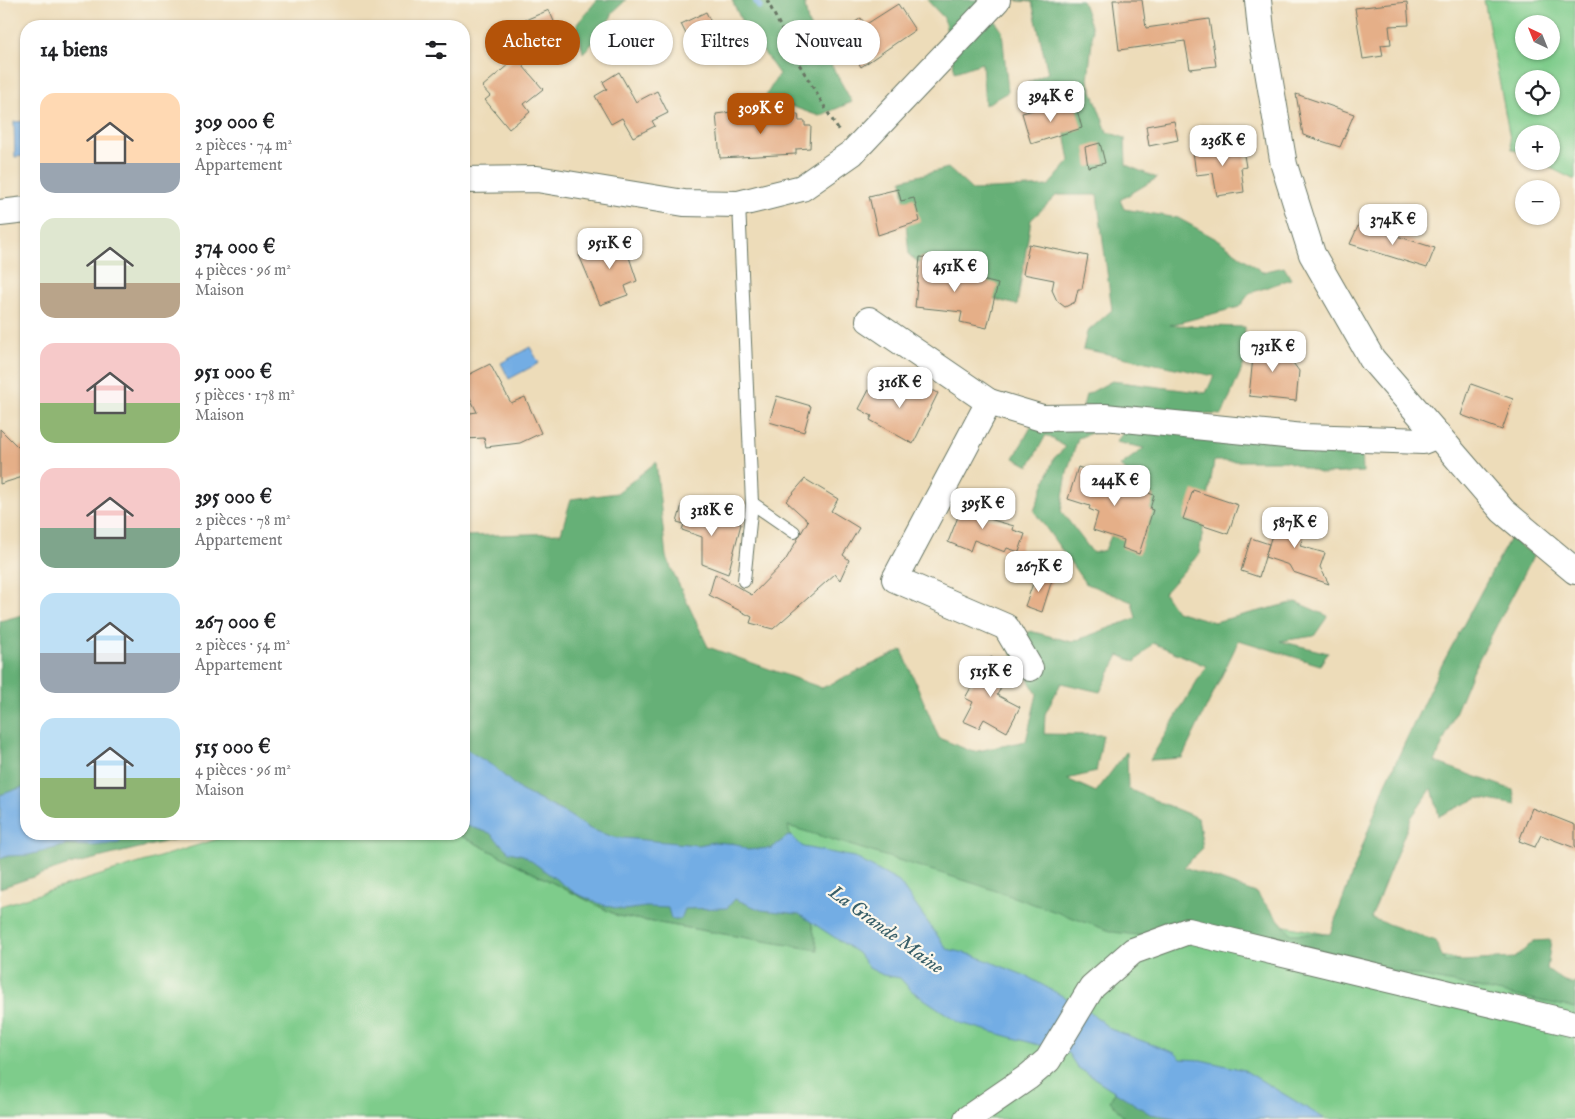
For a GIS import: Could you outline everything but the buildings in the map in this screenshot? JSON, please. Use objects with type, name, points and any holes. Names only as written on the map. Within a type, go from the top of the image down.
[{"type":"street","points":[[470,180],[537,179],[684,203],[739,204],[802,188],[852,153],[997,0]]},
{"type":"street","points":[[1258,0],[1261,30],[1284,166],[1312,254],[1372,359],[1502,511],[1575,571]]},
{"type":"street","points":[[0,213],[20,211]]},
{"type":"street","points":[[869,320],[989,402],[1042,418],[1105,417],[1304,437],[1423,441],[1438,435]]},
{"type":"street","points":[[989,402],[896,580],[1006,627],[1030,668]]},
{"type":"street","points":[[967,1119],[1048,1060],[1092,987],[1133,951],[1188,931],[1575,1024]]},
{"type":"lane","points":[[739,204],[752,503],[744,581]]},
{"type":"lane","points":[[752,503],[794,532]]},
{"type":"path","points":[[767,0],[799,64],[852,153]]},
{"type":"green space","points":[[597,0],[626,0],[613,12],[610,20],[590,20],[590,46],[583,53],[580,38],[580,20]]},
{"type":"green space","points":[[732,0],[804,0],[807,20],[777,20],[777,65],[831,65],[852,102],[819,116],[765,97],[779,74],[767,57],[767,20],[741,20]]},
{"type":"green space","points":[[927,0],[981,0],[1002,31],[1008,92],[985,105],[982,63],[955,72],[944,18]]},
{"type":"green space","points":[[1010,0],[1082,0],[1093,31],[1088,80],[1107,132],[1125,138],[1126,165],[1157,178],[1120,200],[1124,209],[1178,218],[1220,241],[1262,272],[1284,267],[1291,279],[1250,293],[1239,307],[1170,325],[1245,327],[1244,364],[1222,415],[1083,406],[1086,395],[1112,381],[1206,393],[1214,376],[1083,349],[1087,332],[1112,310],[1097,195],[1057,195],[1031,220],[1017,305],[953,289],[909,255],[902,180],[948,168],[972,190],[1048,186],[1070,161],[1058,94],[1027,83],[1048,73],[1032,2]]},
{"type":"green space","points":[[1484,0],[1575,0],[1575,180],[1554,170],[1560,170],[1560,125],[1515,125],[1515,150],[1512,149]]},
{"type":"green space","points":[[1032,425],[1110,426],[1078,438],[1067,472],[1061,511],[1093,553],[1105,550],[1136,479],[1120,466],[1144,448],[1116,442],[1127,428],[1362,448],[1363,472],[1322,474],[1286,461],[1214,461],[1199,554],[1164,593],[1176,611],[1214,622],[1296,602],[1328,616],[1314,636],[1280,641],[1328,653],[1320,665],[1239,640],[1182,758],[1150,760],[1206,666],[1153,643],[1135,662],[1119,655],[1100,692],[1061,683],[1045,714],[1044,734],[1103,735],[1096,772],[1067,779],[1096,792],[1127,751],[1128,789],[1198,818],[1203,848],[1184,867],[1256,893],[1291,934],[1330,934],[1385,785],[1438,672],[1510,538],[1534,555],[1472,672],[1435,762],[1513,790],[1516,805],[1478,798],[1439,816],[1432,788],[1411,818],[1371,918],[1435,941],[1445,962],[1515,958],[1534,941],[1551,940],[1547,969],[1571,986],[1575,981],[1575,1008],[1346,961],[1113,932],[982,886],[788,826],[818,950],[618,916],[469,840],[470,536],[561,533],[571,499],[617,493],[656,462],[666,557],[708,647],[822,688],[902,650],[939,738],[973,752],[1026,741],[1037,694],[1009,649],[1030,631],[1072,642],[1136,618],[1132,602],[1085,583],[1034,511],[1054,458],[1066,447],[1046,435],[1029,466],[1014,458]]},
{"type":"green space","points":[[20,616],[20,840],[172,840],[69,865],[0,888],[0,621]]},
{"type":"green space","points":[[787,826],[1575,984],[1575,1119],[0,1119],[0,906],[214,840],[469,840],[618,916],[818,950]]},
{"type":"green space","points":[[1118,1085],[1190,1119],[1125,1119],[1110,1101]]},
{"type":"water","points":[[14,122],[20,122],[20,157],[15,157]]},
{"type":"water","points":[[530,347],[539,363],[509,379],[501,363]]},
{"type":"water","name":"La Grande Maine","points":[[470,752],[493,766],[520,790],[567,814],[590,829],[613,837],[698,845],[714,842],[737,844],[747,850],[772,848],[788,836],[792,837],[803,847],[854,857],[899,882],[947,949],[973,955],[1026,976],[1088,1010],[1110,1029],[1175,1053],[1181,1059],[1201,1060],[1244,1070],[1325,1119],[1181,1119],[1150,1114],[1077,1067],[1068,1053],[960,1023],[912,991],[900,978],[883,975],[869,968],[858,953],[799,914],[761,910],[735,899],[727,908],[685,909],[681,919],[671,919],[668,908],[646,907],[624,910],[603,905],[575,893],[523,855],[509,852],[490,833],[470,827]]},
{"type":"water","points":[[20,788],[20,840],[121,840],[119,843],[92,846],[67,845],[29,855],[8,856],[0,859],[0,795]]},
{"type":"waterway","points":[[756,0],[759,6]]}]
